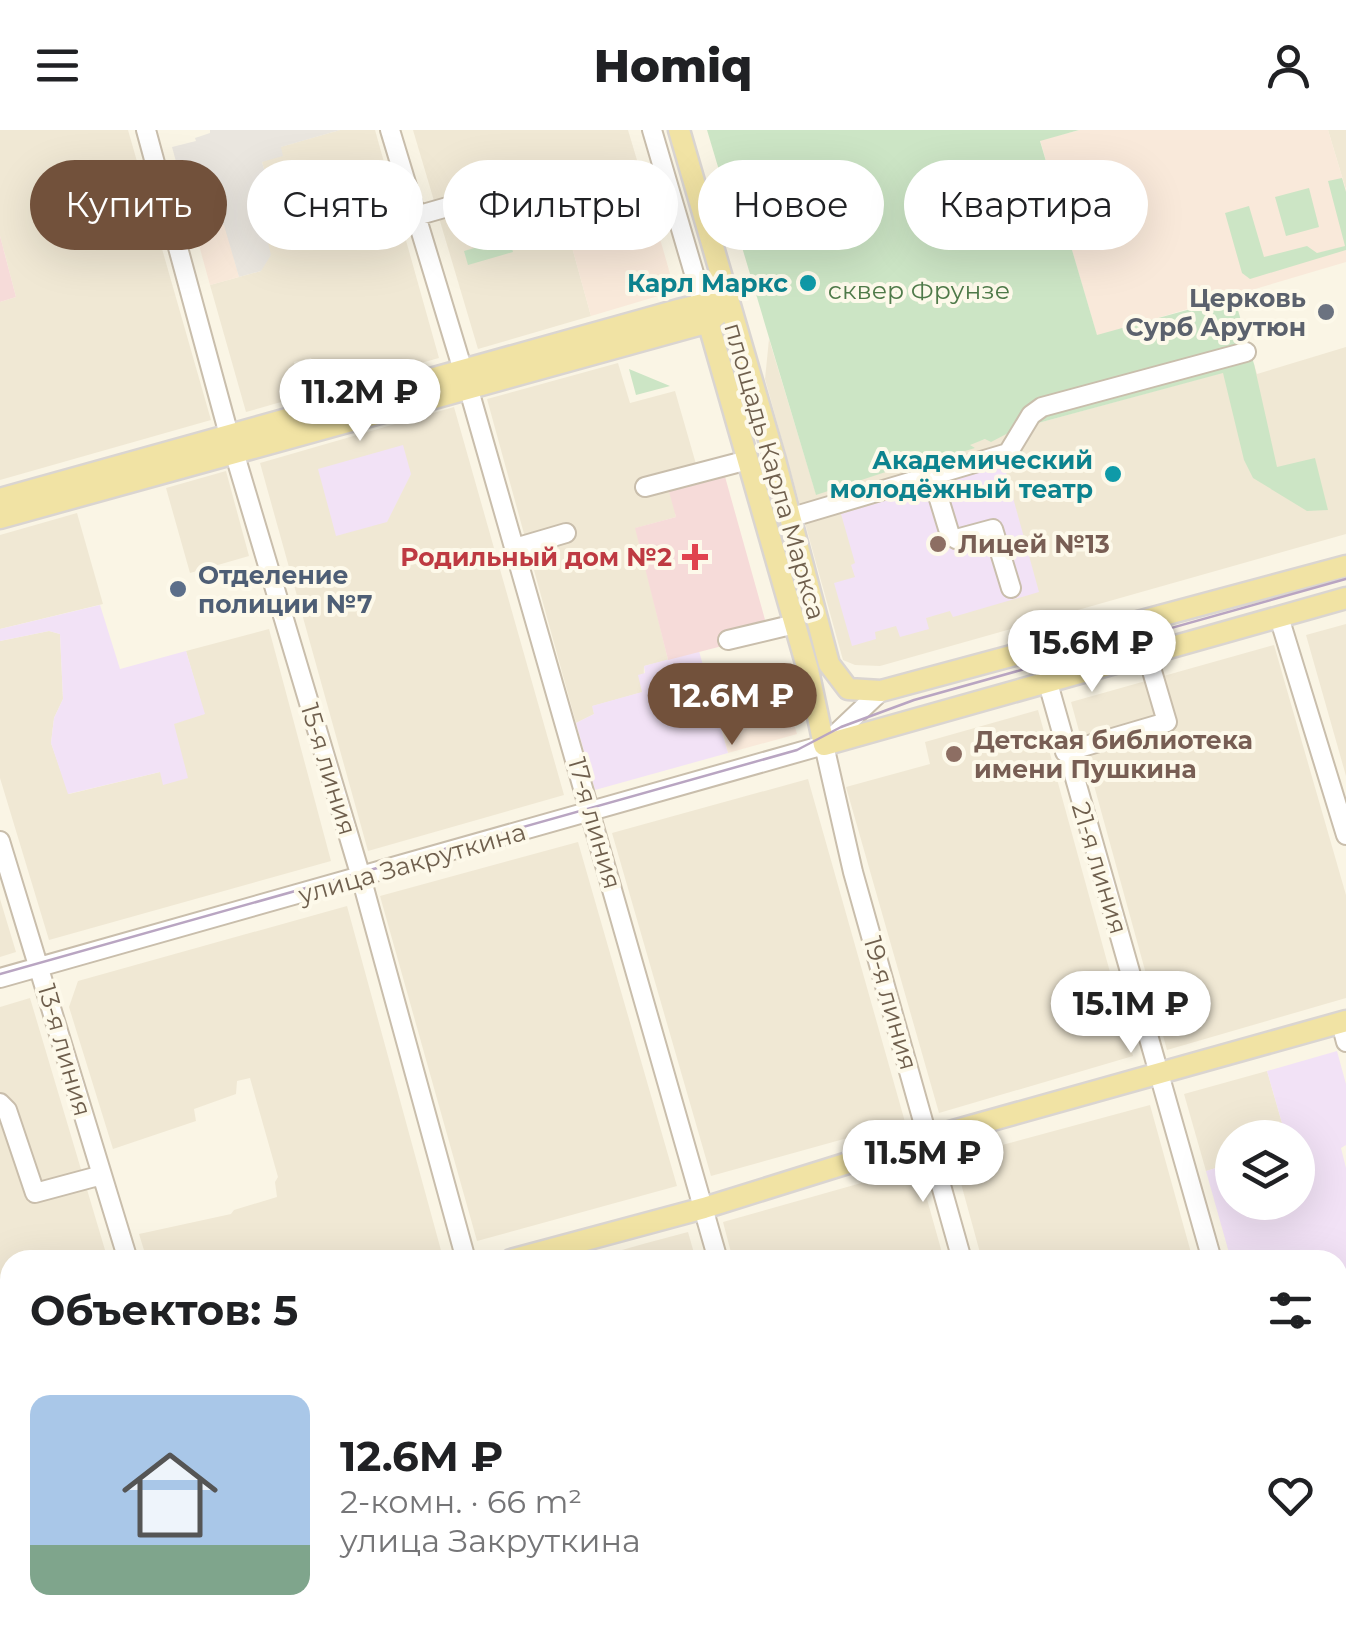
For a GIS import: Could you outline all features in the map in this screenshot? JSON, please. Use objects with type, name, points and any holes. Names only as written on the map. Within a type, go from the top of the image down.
[{"type":"main road","name":"площадь Карла Маркса","points":[[679,130],[829,664],[848,690],[882,691]]},
{"type":"main road","name":"площадь Карла Маркса","points":[[728,305],[706,312],[816,701],[824,745]]},
{"type":"main road","points":[[0,518],[232,444],[706,312]]},
{"type":"main road","points":[[0,498],[232,444]]},
{"type":"main road","points":[[882,691],[1346,566]]},
{"type":"main road","points":[[824,745],[1346,598]]},
{"type":"main road","points":[[548,1250],[704,1208],[928,1138],[1344,1029]]},
{"type":"street","name":"15-я линия","points":[[146,130],[232,444],[361,877],[463,1250]]},
{"type":"street","name":"17-я линия","points":[[390,130],[399,160]]},
{"type":"street","name":"площадь Карла Маркса","points":[[652,130],[706,312]]},
{"type":"street","name":"17-я линия","points":[[423,239],[715,1250]]},
{"type":"street","points":[[789,518],[1008,453],[1031,416],[1042,407],[1246,352]]},
{"type":"street","points":[[645,487],[748,460]]},
{"type":"street","points":[[932,476],[950,535],[956,538],[992,530],[1011,588]]},
{"type":"street","points":[[515,548],[566,533]]},
{"type":"street","points":[[1280,617],[1346,835]]},
{"type":"street","points":[[728,640],[794,624]]},
{"type":"street","name":"21-я линия","points":[[1038,648],[1209,1250]]},
{"type":"street","points":[[1065,752],[1168,722],[1147,654]]},
{"type":"street","points":[[824,745],[882,691]]},
{"type":"street","name":"улица Закруткина","points":[[0,978],[824,745]]},
{"type":"street","name":"19-я линия","points":[[824,745],[853,872],[959,1250]]},
{"type":"street","name":"13-я линия","points":[[0,841],[125,1250]]},
{"type":"street","points":[[0,1103],[7,1110],[36,1194],[102,1175]]},
{"type":"shaded area","points":[[0,130],[128,130],[137,160],[30,160],[30,250],[162,250],[211,420],[0,480],[0,302],[16,297],[0,236]]},
{"type":"shaded area","points":[[340,130],[375,130],[383,160],[264,160],[280,147]]},
{"type":"shaded area","points":[[340,130],[281,147],[283,156],[247,160],[247,250],[270,250],[271,255],[261,271],[239,277],[227,235],[227,160],[176,160],[172,147],[210,133]]},
{"type":"shaded area","points":[[413,130],[628,130],[637,160],[443,160],[443,231]]},
{"type":"shaded area","points":[[1080,130],[1328,130],[1346,190],[1346,262],[1097,336],[1072,250],[1148,250],[1148,160],[1046,160],[1040,140]]},
{"type":"shaded area","points":[[1328,130],[1346,130],[1346,190]]},
{"type":"shaded area","points":[[227,232],[239,277],[210,285],[200,250],[227,250]]},
{"type":"shaded area","points":[[0,236],[16,297],[0,302]]},
{"type":"shaded area","points":[[263,250],[409,250],[439,358],[320,391],[311,358],[294,362],[296,373],[287,376],[289,385],[284,386],[288,400],[246,412],[210,285],[261,271]]},
{"type":"shaded area","points":[[449,250],[573,250],[591,316],[478,349]]},
{"type":"shaded area","points":[[573,250],[663,250],[675,291],[591,316]]},
{"type":"shaded area","points":[[769,339],[816,494],[1016,429],[1254,364],[1257,374],[1346,347],[1346,534],[880,666],[855,665],[843,660],[765,379]]},
{"type":"shaded area","points":[[618,363],[630,403],[675,391],[696,464],[667,472],[676,517],[636,528],[668,660],[644,666],[643,692],[593,706],[594,714],[576,723],[487,399]]},
{"type":"shaded area","points":[[454,407],[564,795],[368,851],[260,463]]},
{"type":"shaded area","points":[[403,445],[411,474],[387,522],[336,536],[318,469]]},
{"type":"shaded area","name":"Лицей №13","points":[[1004,465],[1039,592],[953,617],[950,611],[926,618],[929,629],[900,637],[896,626],[875,632],[876,639],[852,646],[834,583],[855,577],[851,565],[855,563],[841,514]]},
{"type":"shaded area","points":[[226,471],[249,556],[190,573],[166,488]]},
{"type":"shaded area","name":"Родильный дом №2","points":[[724,473],[769,634],[668,660],[635,528],[676,517],[668,488]]},
{"type":"shaded area","points":[[77,513],[103,604],[0,629],[0,535]]},
{"type":"shaded area","points":[[100,605],[120,669],[186,651],[205,714],[174,724],[188,778],[163,785],[160,772],[68,794],[51,743],[54,718],[63,699],[60,634],[49,631],[0,641],[0,629]]},
{"type":"shaded area","points":[[1346,624],[1346,776],[1306,635]]},
{"type":"shaded area","points":[[269,629],[331,861],[49,940],[0,778],[0,641],[49,631],[60,634],[63,699],[54,718],[51,743],[69,794],[160,772],[173,723],[204,714],[186,651]]},
{"type":"shaded area","points":[[1274,645],[1346,895],[1346,998],[1167,1050],[1071,702]]},
{"type":"shaded area","points":[[699,651],[728,753],[595,790],[576,723],[594,714],[592,706],[642,692],[638,675],[645,673],[644,666]]},
{"type":"shaded area","points":[[784,689],[797,734],[728,753],[716,708]]},
{"type":"shaded area","points":[[1038,710],[1133,1056],[939,1113],[846,787],[930,764],[925,742]]},
{"type":"shaded area","points":[[808,779],[905,1122],[711,1176],[612,833]]},
{"type":"shaded area","points":[[578,842],[677,1186],[477,1241],[380,896]]},
{"type":"shaded area","points":[[0,899],[16,952],[0,957]]},
{"type":"shaded area","points":[[347,906],[441,1250],[144,1250],[139,1234],[231,1214],[277,1197],[278,1177],[250,1078],[237,1081],[236,1094],[194,1109],[196,1121],[113,1149],[69,1007],[78,981]]},
{"type":"shaded area","points":[[30,998],[105,1250],[0,1250],[0,1007]]},
{"type":"shaded area","points":[[1337,1051],[1346,1084],[1346,1145],[1341,1148],[1346,1168],[1346,1250],[1228,1250],[1220,1220],[1315,1220],[1315,1120],[1281,1120],[1267,1071]]},
{"type":"shaded area","points":[[1267,1071],[1281,1120],[1215,1120],[1215,1168],[1206,1171],[1184,1094]]},
{"type":"shaded area","points":[[1150,1105],[1190,1250],[979,1250],[954,1158]]},
{"type":"shaded area","points":[[918,1167],[941,1250],[730,1250],[723,1222]]},
{"type":"shaded area","points":[[1215,1168],[1215,1203],[1206,1171]]},
{"type":"shaded area","points":[[688,1232],[693,1250],[622,1250]]},
{"type":"green space","name":"сквер Фрунзе","points":[[707,130],[1079,130],[1040,141],[1046,160],[904,160],[904,250],[1072,250],[1097,335],[1234,297],[1277,467],[1315,458],[1328,510],[1307,511],[1253,478],[1244,460],[1223,373],[1016,429],[991,442],[985,439],[970,445],[975,448],[932,461],[931,457],[816,495],[743,250],[884,250],[884,160],[716,160]]},
{"type":"green space","points":[[1342,178],[1346,192],[1346,250],[1250,279],[1242,273],[1225,213],[1249,206],[1264,257],[1307,246],[1317,253],[1345,246],[1328,181]]},
{"type":"green space","points":[[1309,188],[1319,227],[1286,236],[1275,197]]},
{"type":"green space","points":[[512,250],[513,252],[468,265],[464,251]]},
{"type":"green space","points":[[629,369],[670,386],[636,395]]},
{"type":"tram line","points":[[0,974],[797,750],[841,727],[914,700],[1346,579]]},
{"type":"place","name":"Карл Маркс","points":[[808,283]]},
{"type":"place","name":"Церковь Сурб Арутюн","points":[[1326,312]]},
{"type":"place","name":"Академический молодёжный театр","points":[[1113,474]]},
{"type":"place","name":"Лицей №13","points":[[938,544]]},
{"type":"place","name":"Родильный дом №2","points":[[695,557]]},
{"type":"place","name":"Отделение полиции №7","points":[[178,589]]},
{"type":"place","name":"Детская библиотека имени Пушкина","points":[[954,754]]}]
